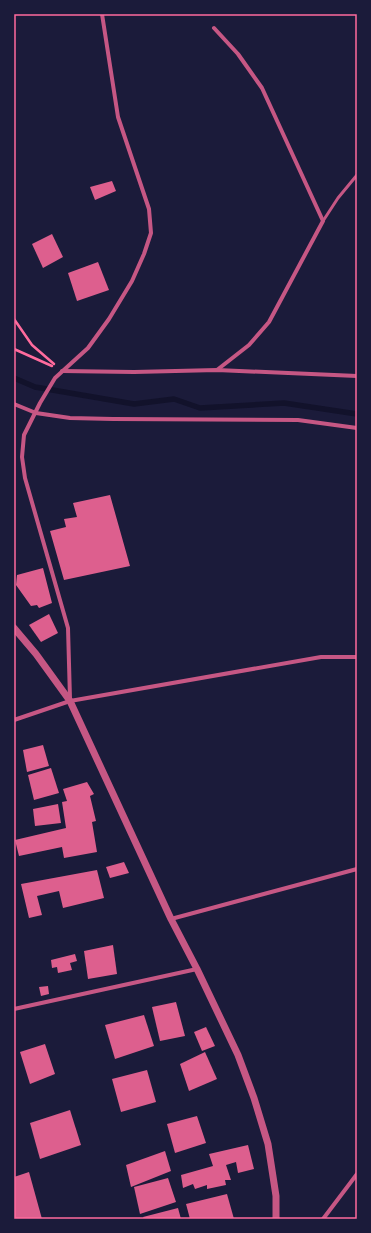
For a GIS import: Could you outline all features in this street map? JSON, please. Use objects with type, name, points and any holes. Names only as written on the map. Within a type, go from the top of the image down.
[{"type":"street","points":[[70,701],[68,628],[25,478],[22,457],[24,435],[40,403],[55,378],[88,348],[109,319],[132,281],[144,254],[151,233],[149,209],[118,117],[102,14]]},
{"type":"street","points":[[214,28],[238,54],[262,88],[323,221],[269,322],[249,345],[217,370]]},
{"type":"street","points":[[62,371],[134,372],[217,370],[357,376]]},
{"type":"street","points":[[14,404],[36,412],[70,418],[298,420],[357,428]]},
{"type":"street","points":[[14,628],[36,654],[70,701],[171,919],[197,969],[238,1055],[254,1098],[268,1144],[276,1196],[276,1219]]},
{"type":"street","points":[[14,720],[70,701],[321,657],[357,657]]},
{"type":"street","points":[[171,919],[357,869]]},
{"type":"street","points":[[14,1010],[197,969]]},
{"type":"street","points":[[323,1219],[357,1174]]},
{"type":"lane","points":[[323,221],[338,198],[357,175]]},
{"type":"path","points":[[14,319],[32,345],[62,371]]},
{"type":"path","points":[[14,349],[62,371]]},
{"type":"building","points":[[112,181],[116,191],[95,200],[90,187]]},
{"type":"building","points":[[52,234],[63,257],[43,268],[32,244]]},
{"type":"building","points":[[98,262],[109,290],[77,301],[68,273]]},
{"type":"building","points":[[110,495],[130,566],[64,580],[50,531],[66,527],[64,519],[77,517],[73,503]]},
{"type":"building","points":[[43,568],[52,603],[39,608],[37,605],[31,606],[16,585],[17,575]]},
{"type":"building","points":[[49,614],[58,633],[41,642],[29,625]]},
{"type":"building","points":[[43,745],[49,766],[27,772],[23,750]]},
{"type":"building","points":[[51,768],[59,793],[34,800],[28,775]]},
{"type":"building","points":[[87,782],[94,794],[90,796],[96,821],[92,822],[97,852],[64,858],[62,847],[19,856],[15,840],[66,828],[62,802],[67,801],[63,789]]},
{"type":"building","points":[[58,804],[61,823],[35,826],[33,809]]},
{"type":"building","points":[[124,862],[129,873],[110,878],[106,867]]},
{"type":"building","points":[[97,870],[104,898],[63,908],[59,891],[37,896],[42,915],[29,918],[21,884]]},
{"type":"building","points":[[113,945],[117,974],[88,979],[84,951]]},
{"type":"building","points":[[75,954],[77,961],[70,963],[72,970],[58,973],[57,967],[52,968],[51,960]]},
{"type":"building","points":[[48,986],[49,994],[41,996],[39,987]]},
{"type":"building","points":[[176,1002],[185,1036],[160,1041],[152,1007]]},
{"type":"building","points":[[144,1015],[154,1046],[115,1059],[105,1025]]},
{"type":"building","points":[[206,1027],[215,1046],[202,1051],[194,1032]]},
{"type":"building","points":[[45,1044],[55,1074],[30,1084],[20,1052]]},
{"type":"building","points":[[205,1052],[217,1079],[189,1091],[180,1064]]},
{"type":"building","points":[[147,1070],[156,1102],[121,1112],[112,1079]]},
{"type":"building","points":[[70,1110],[81,1145],[40,1159],[30,1123]]},
{"type":"building","points":[[197,1116],[206,1143],[175,1153],[167,1124]]},
{"type":"building","points":[[248,1145],[254,1169],[238,1173],[236,1162],[226,1165],[231,1180],[225,1180],[226,1185],[207,1189],[207,1185],[195,1189],[193,1184],[183,1188],[181,1175],[213,1166],[209,1154]]},
{"type":"building","points":[[165,1151],[171,1171],[131,1187],[126,1165]]},
{"type":"building","points":[[29,1172],[42,1219],[14,1219],[14,1177]]},
{"type":"building","points":[[168,1178],[176,1202],[140,1214],[134,1187]]},
{"type":"building","points":[[227,1194],[234,1219],[190,1219],[186,1204]]},
{"type":"building","points":[[178,1208],[181,1219],[144,1219],[143,1217]]},
{"type":"waterway","points":[[14,378],[35,387],[134,404],[174,399],[200,408],[284,403],[357,414]]}]
